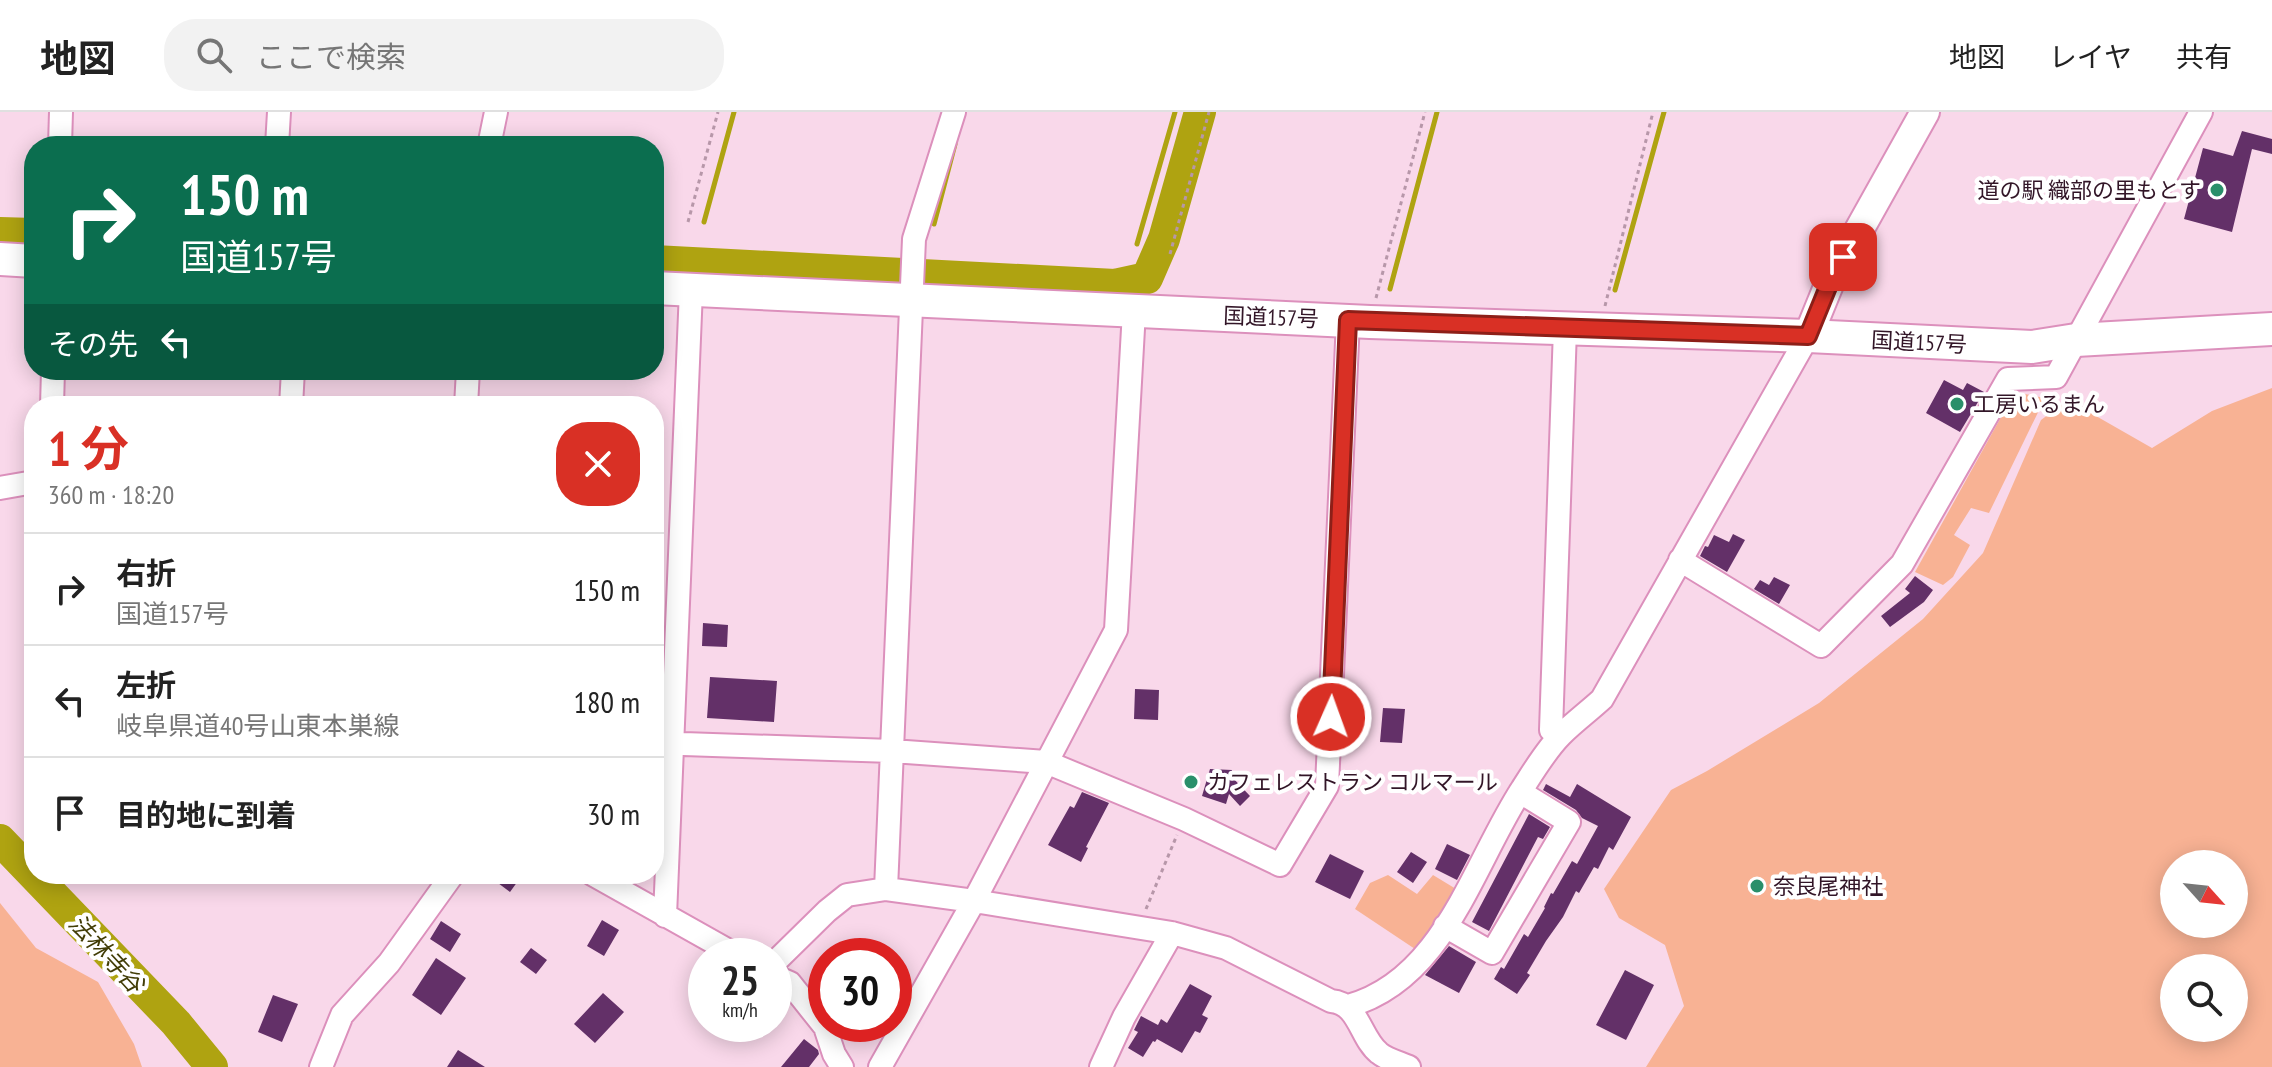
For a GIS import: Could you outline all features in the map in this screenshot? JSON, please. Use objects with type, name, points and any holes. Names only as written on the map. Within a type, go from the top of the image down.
[{"type":"highway","points":[[0,259],[24,260]]},
{"type":"highway","name":"国道157号","points":[[664,289],[913,293],[1134,311],[2032,347],[2076,340],[2272,329]]},
{"type":"main road","points":[[1808,336],[1830,282],[1925,112]]},
{"type":"street","points":[[60,136],[61,112]]},
{"type":"street","points":[[278,136],[279,112]]},
{"type":"street","points":[[491,136],[496,112]]},
{"type":"street","points":[[886,889],[914,239],[954,112]]},
{"type":"street","points":[[1680,560],[1821,646],[1902,564],[2008,379],[2056,377],[2201,112]]},
{"type":"street","points":[[664,728],[691,290]]},
{"type":"street","points":[[880,1067],[974,901],[1116,630],[1134,311]]},
{"type":"street","points":[[664,744],[892,751],[1046,762],[1184,819],[1280,865],[1327,786],[1359,321]]},
{"type":"street","points":[[1559,737],[1551,730],[1565,329]]},
{"type":"street","points":[[792,945],[847,895],[886,889],[1172,933],[1226,948],[1331,1001],[1348,1006],[1377,996],[1393,986],[1431,950],[1520,792],[1559,737],[1602,699],[1808,336]]},
{"type":"street","points":[[0,488],[24,484]]},
{"type":"street","points":[[1445,926],[1492,953],[1569,822],[1520,792]]},
{"type":"street","points":[[664,830],[665,916]]},
{"type":"street","points":[[321,1067],[342,1015],[389,963],[446,884]]},
{"type":"street","points":[[609,884],[705,938]]},
{"type":"street","points":[[1101,1067],[1124,1017],[1172,933]]},
{"type":"street","points":[[792,986],[825,1027],[834,1063]]},
{"type":"street","points":[[1348,1006],[1379,1053],[1409,1067]]},
{"type":"path","points":[[688,222],[718,112]]},
{"type":"path","points":[[1170,254],[1209,112]]},
{"type":"path","points":[[1359,321],[1425,112]]},
{"type":"path","points":[[1599,330],[1653,112]]},
{"type":"path","points":[[1138,927],[1184,819]]},
{"type":"shaded area","points":[[2272,388],[2272,1067],[1646,1067],[1684,1006],[1665,945],[1619,918],[1604,889],[1671,790],[1819,703],[1923,619],[1983,553],[2041,420],[2068,400],[2152,448],[2212,411]]},
{"type":"shaded area","points":[[2015,392],[2045,398],[1989,513],[1971,508],[1954,535],[1970,545],[1953,577],[1943,585],[1915,572]]},
{"type":"shaded area","points":[[1388,875],[1417,894],[1433,875],[1461,892],[1442,920],[1415,949],[1355,909],[1370,883]]},
{"type":"shaded area","points":[[0,903],[36,948],[98,982],[134,1044],[142,1067],[0,1067]]},
{"type":"building","name":"道の駅 織部の里もとす","points":[[2242,131],[2272,139],[2272,154],[2252,149],[2232,232],[2184,219],[2203,148],[2233,156]]},
{"type":"building","name":"工房いるまん","points":[[1944,380],[1963,390],[1967,383],[1984,392],[1960,432],[1926,413]]},
{"type":"building","points":[[1733,534],[1745,540],[1727,572],[1700,556],[1714,535],[1729,542]]},
{"type":"building","points":[[1915,576],[1933,590],[1924,602],[1890,627],[1881,616],[1910,593],[1905,589]]},
{"type":"building","points":[[1774,577],[1790,585],[1779,604],[1754,589],[1760,580],[1769,585]]},
{"type":"building","points":[[703,623],[728,625],[727,647],[702,646]]},
{"type":"building","points":[[710,677],[777,681],[774,722],[707,718]]},
{"type":"building","points":[[1135,689],[1159,690],[1158,720],[1134,719]]},
{"type":"building","points":[[1383,708],[1405,709],[1402,743],[1380,742]]},
{"type":"building","points":[[1210,769],[1232,770],[1232,777],[1250,796],[1240,806],[1229,794],[1226,804],[1202,796]]},
{"type":"building","points":[[1546,784],[1570,797],[1577,784],[1631,817],[1613,850],[1609,847],[1598,869],[1594,867],[1579,893],[1576,891],[1517,994],[1494,979],[1501,967],[1504,969],[1524,934],[1528,937],[1551,893],[1572,861],[1577,864],[1598,826],[1543,790]]},
{"type":"building","points":[[1082,792],[1109,803],[1081,862],[1048,845],[1070,806],[1074,808]]},
{"type":"building","points":[[1529,814],[1550,827],[1543,839],[1538,837],[1489,931],[1472,922]]},
{"type":"building","points":[[1447,844],[1470,855],[1457,880],[1435,869]]},
{"type":"building","points":[[1411,852],[1427,862],[1413,883],[1397,872]]},
{"type":"building","points":[[1330,854],[1364,871],[1350,899],[1315,882]]},
{"type":"building","points":[[499,884],[516,884],[510,892]]},
{"type":"building","points":[[602,920],[619,930],[604,956],[587,946]]},
{"type":"building","points":[[441,921],[461,934],[450,952],[430,939]]},
{"type":"building","points":[[1449,946],[1476,962],[1459,993],[1425,975]]},
{"type":"building","points":[[531,948],[547,960],[536,974],[520,962]]},
{"type":"building","points":[[436,958],[466,978],[441,1015],[412,995]]},
{"type":"building","points":[[1625,970],[1654,985],[1626,1040],[1596,1025]]},
{"type":"building","points":[[1190,984],[1212,996],[1202,1015],[1208,1018],[1200,1033],[1195,1031],[1182,1053],[1157,1039],[1143,1057],[1128,1048],[1138,1032],[1134,1030],[1141,1016],[1158,1025],[1161,1019],[1167,1023]]},
{"type":"building","points":[[603,993],[624,1012],[595,1043],[574,1024]]},
{"type":"building","points":[[273,995],[298,1004],[282,1042],[258,1032]]},
{"type":"building","points":[[804,1039],[819,1054],[809,1067],[781,1067]]},
{"type":"building","points":[[458,1050],[485,1067],[447,1067]]},
{"type":"waterway","points":[[704,222],[734,112]]},
{"type":"waterway","points":[[1137,244],[1175,112]]},
{"type":"waterway","points":[[664,262],[1115,285],[1147,278],[1164,239],[1200,112]]},
{"type":"waterway","points":[[1390,289],[1437,112]]},
{"type":"waterway","points":[[1615,290],[1664,112]]},
{"type":"waterway","points":[[934,224],[955,144]]},
{"type":"waterway","points":[[0,233],[24,234]]},
{"type":"waterway","name":"法林寺谷","points":[[0,840],[24,865]]},
{"type":"waterway","name":"法林寺谷","points":[[42,884],[176,1023],[212,1067]]},
{"type":"place","name":"道の駅 織部の里もとす","points":[[2217,190]]},
{"type":"place","name":"工房いるまん","points":[[1957,404]]},
{"type":"place","name":"カフェレストラン コルマール","points":[[1191,782]]},
{"type":"place","name":"奈良尾神社","points":[[1757,886]]},
{"type":"route","points":[[1331,717],[1348,320],[1808,336],[1843,257]]}]
